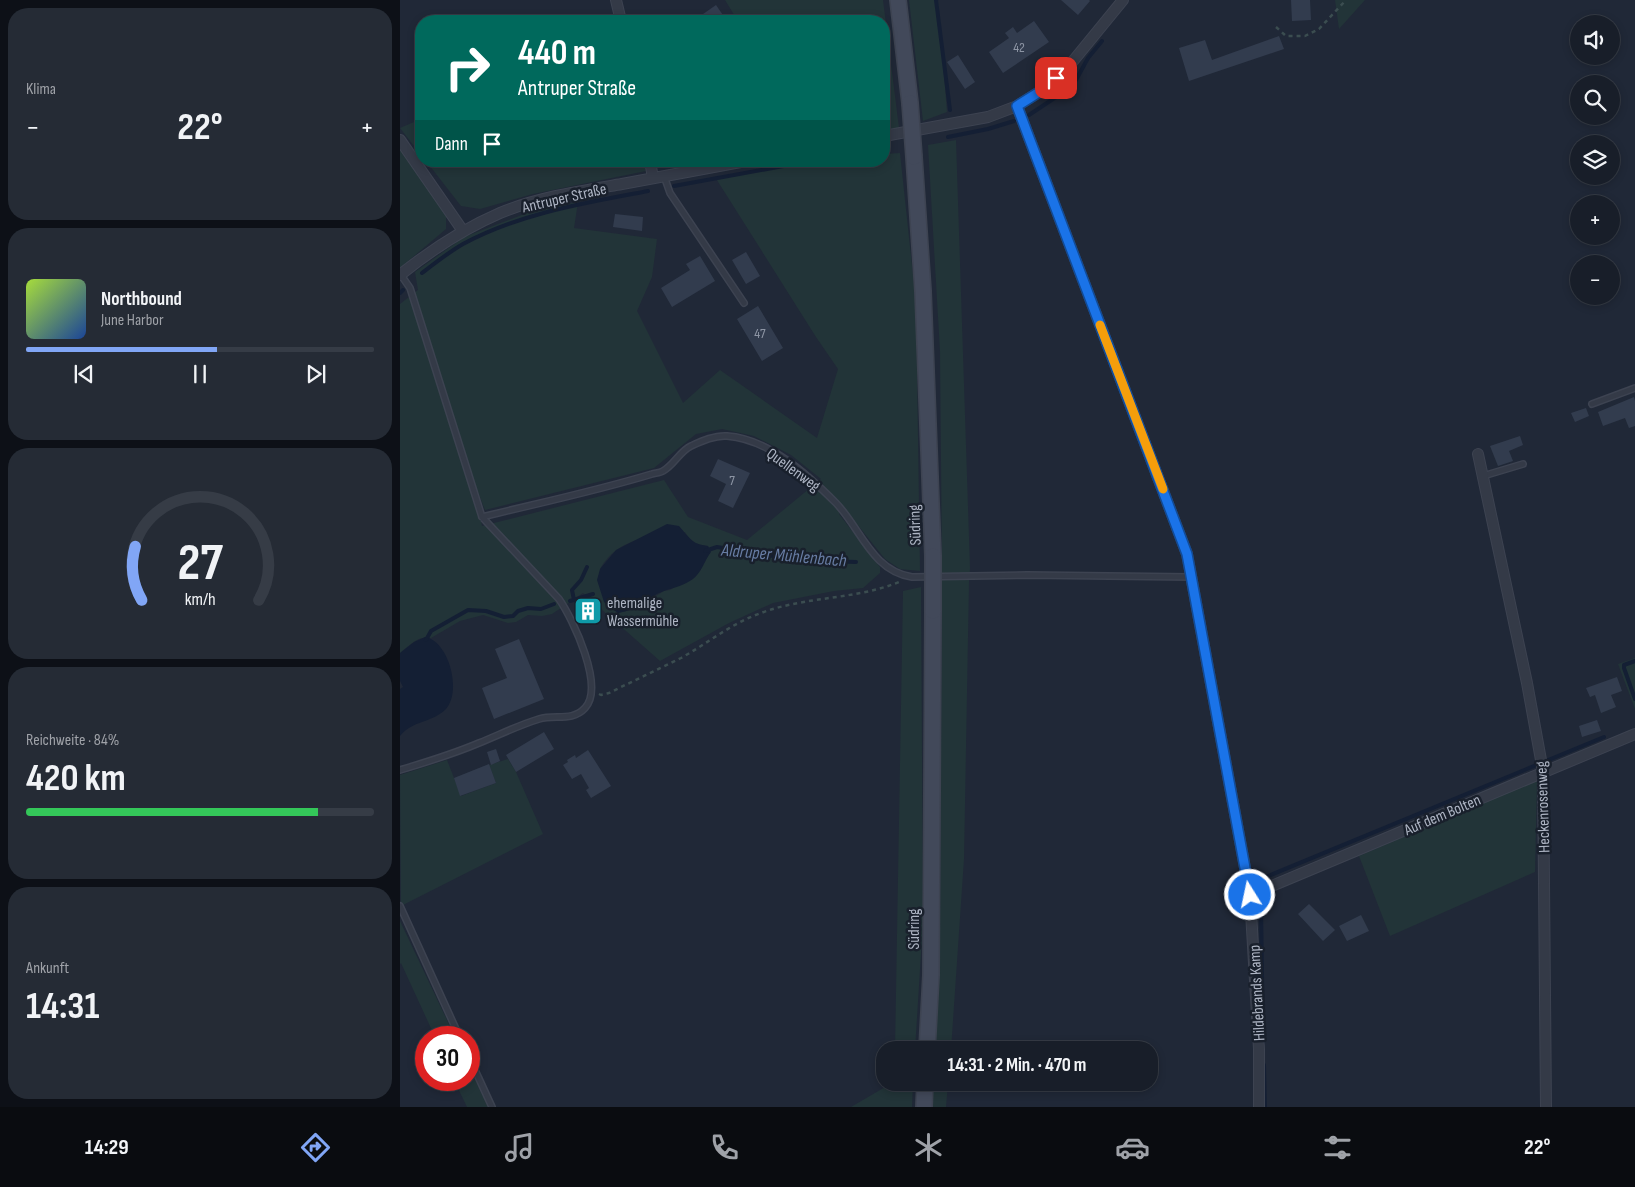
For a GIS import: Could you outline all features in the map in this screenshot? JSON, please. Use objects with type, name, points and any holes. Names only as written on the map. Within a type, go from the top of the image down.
[{"type":"main road","name":"Südring","points":[[898,0],[910,103],[923,291],[932,556],[931,975],[927,1041]]},
{"type":"main road","points":[[924,1107],[925,1091]]},
{"type":"street","points":[[616,0],[620,15]]},
{"type":"street","points":[[890,135],[988,116],[1017,106],[1044,89],[1068,66],[1124,0]]},
{"type":"street","name":"Hildebrands Kamp","points":[[1017,106],[1187,554],[1250,895],[1259,1048],[1259,1107]]},
{"type":"street","points":[[400,140],[415,162]]},
{"type":"street","points":[[419,167],[463,231]]},
{"type":"street","points":[[653,167],[658,177]]},
{"type":"street","name":"Antruper Straße","points":[[400,275],[422,257],[463,231],[501,213],[536,201],[713,167]]},
{"type":"street","name":"Heckenrosenweg","points":[[1478,454],[1528,683],[1543,772],[1546,1107]]},
{"type":"street","name":"Auf dem Bolten","points":[[1250,895],[1635,734]]},
{"type":"lane","points":[[658,177],[744,303]]},
{"type":"lane","points":[[400,275],[410,288],[482,517],[559,599],[567,610],[580,636],[587,656],[591,690],[590,702],[573,716],[539,719],[468,748],[400,770]]},
{"type":"lane","points":[[1592,404],[1635,388]]},
{"type":"lane","name":"Quellenweg","points":[[482,517],[663,471],[688,448],[706,440],[726,436],[747,440],[769,449],[793,465],[821,488],[838,506],[878,559],[891,571],[901,575],[912,577],[1026,575],[1192,577]]},
{"type":"lane","points":[[1482,476],[1523,464]]},
{"type":"lane","points":[[400,906],[455,1026]]},
{"type":"lane","points":[[480,1081],[492,1107]]},
{"type":"path","points":[[1276,27],[1286,36],[1306,36],[1320,29],[1346,0]]},
{"type":"path","points":[[591,690],[601,695],[609,693],[682,657],[744,620],[761,613],[822,598],[857,594],[890,586],[912,577]]},
{"type":"shaded area","points":[[725,0],[883,0],[885,15],[734,15]]},
{"type":"shaded area","points":[[909,0],[938,0],[947,112],[923,121]]},
{"type":"shaded area","points":[[1335,0],[1365,0],[1339,29]]},
{"type":"shaded area","points":[[890,56],[899,128],[890,129]]},
{"type":"shaded area","points":[[415,122],[415,147],[400,128]]},
{"type":"shaded area","points":[[956,140],[970,568],[964,859],[952,1041],[934,1041],[940,929],[942,571],[940,351],[928,145]]},
{"type":"shaded area","points":[[400,148],[446,215],[446,229],[400,268]]},
{"type":"shaded area","points":[[900,153],[916,303],[920,571],[900,569],[885,559],[844,508],[839,514],[880,567],[880,573],[863,588],[834,591],[773,603],[729,623],[660,661],[583,593],[552,614],[542,616],[528,615],[516,622],[508,623],[483,615],[460,621],[431,638],[422,638],[410,644],[400,653],[400,304],[418,290],[415,272],[464,237],[535,210],[578,202],[574,228],[657,239],[652,277],[637,311],[683,403],[720,370],[817,438],[838,369],[715,177],[788,167],[890,167],[890,154]],"holes":[[[722,429],[754,436],[791,455],[821,479],[747,540],[688,517],[664,480],[482,526],[475,485],[485,510],[654,468],[696,434]],[[685,532],[690,538],[701,545],[708,546],[710,552],[700,571],[635,609],[618,613],[605,604],[600,569],[607,558],[616,550],[637,540],[660,535]]]},
{"type":"shaded area","points":[[431,167],[645,167],[646,171],[533,194],[480,209],[461,206]]},
{"type":"shaded area","points":[[921,587],[923,921],[916,1041],[895,1041],[903,591]]},
{"type":"shaded area","points":[[1635,658],[1635,709],[1618,664]]},
{"type":"shaded area","points":[[508,759],[516,772],[543,834],[401,906],[400,775],[447,760],[461,796],[496,783],[489,765]]},
{"type":"shaded area","points":[[1537,780],[1535,872],[1390,936],[1359,856]]},
{"type":"shaded area","points":[[400,921],[450,1026],[430,1026],[400,964]]},
{"type":"shaded area","points":[[480,1090],[488,1107],[467,1107],[459,1091]]},
{"type":"shaded area","points":[[878,1091],[913,1091],[912,1107],[851,1107]]},
{"type":"shaded area","points":[[930,1091],[947,1091],[946,1107],[929,1107]]},
{"type":"water","points":[[667,524],[679,526],[691,540],[708,546],[711,552],[699,573],[690,581],[658,594],[631,609],[618,613],[604,602],[597,580],[600,569],[616,550]]},
{"type":"water","points":[[425,637],[441,647],[451,668],[453,691],[451,701],[441,714],[411,727],[400,736],[400,689],[403,687],[400,681],[400,653],[414,642]]},
{"type":"building","points":[[1061,0],[1089,0],[1090,1],[1078,15]]},
{"type":"building","points":[[1291,0],[1310,0],[1311,20],[1292,21]]},
{"type":"building","points":[[716,5],[723,15],[702,15]]},
{"type":"building","points":[[1034,21],[1049,42],[1003,73],[989,52],[1009,38],[1005,33],[1013,27],[1017,33]]},
{"type":"building","points":[[1279,36],[1284,49],[1189,81],[1179,48],[1205,40],[1212,60]]},
{"type":"building","points":[[958,55],[975,82],[965,89],[947,62]]},
{"type":"building","points":[[615,214],[643,217],[642,231],[613,227]]},
{"type":"building","points":[[746,252],[760,276],[746,284],[732,260]]},
{"type":"building","points":[[700,256],[715,281],[672,307],[661,288],[690,270],[686,264]]},
{"type":"building","points":[[758,306],[783,348],[762,361],[737,319]]},
{"type":"building","points":[[1634,397],[1635,426],[1629,428],[1625,418],[1603,426],[1598,412]]},
{"type":"building","points":[[1586,408],[1589,416],[1575,422],[1571,413]]},
{"type":"building","points":[[1520,436],[1523,445],[1509,451],[1513,461],[1498,466],[1490,446]]},
{"type":"building","points":[[718,459],[750,473],[733,508],[718,501],[726,484],[710,476]]},
{"type":"building","name":"ehemalige Wassermühle","points":[[595,600],[600,617],[580,621],[576,605]]},
{"type":"building","points":[[519,639],[544,699],[494,719],[482,688],[507,678],[495,649]]},
{"type":"building","points":[[1617,677],[1622,691],[1611,695],[1616,707],[1601,713],[1595,695],[1590,697],[1586,688]]},
{"type":"building","points":[[1597,720],[1601,731],[1582,737],[1579,726]]},
{"type":"building","points":[[544,732],[554,749],[516,772],[506,755]]},
{"type":"building","points":[[496,749],[500,761],[491,765],[487,752]]},
{"type":"building","points":[[588,750],[611,786],[591,798],[586,790],[589,788],[581,774],[572,779],[563,765],[575,755],[576,758]]},
{"type":"building","points":[[489,764],[496,783],[460,796],[454,778]]},
{"type":"building","points":[[1309,904],[1335,930],[1323,941],[1298,914]]},
{"type":"building","points":[[1361,915],[1369,931],[1347,941],[1339,926]]},
{"type":"waterway","points":[[936,0],[950,110]]},
{"type":"waterway","points":[[1029,115],[1059,95],[1076,80],[1088,58],[1102,41]]},
{"type":"waterway","points":[[948,137],[988,129],[1014,121]]},
{"type":"waterway","points":[[674,186],[778,167]]},
{"type":"waterway","points":[[422,273],[463,244],[507,224],[553,210],[648,191]]},
{"type":"waterway","points":[[400,293],[403,290]]},
{"type":"waterway","name":"Aldruper Mühlenbach","points":[[705,551],[717,547],[798,560],[856,562]]},
{"type":"waterway","points":[[574,600],[572,590],[581,580],[587,567]]},
{"type":"waterway","name":"Aldruper Mühlenbach","points":[[570,601],[593,594]]},
{"type":"waterway","name":"Aldruper Mühlenbach","points":[[426,640],[431,631],[468,610],[486,611],[504,617],[513,616],[518,611],[528,608],[541,609],[554,604]]},
{"type":"waterway","points":[[1635,661],[1624,665],[1635,699]]},
{"type":"waterway","points":[[1261,879],[1604,737]]},
{"type":"waterway","points":[[1261,907],[1263,1043]]},
{"type":"waterway","points":[[1264,1065],[1265,1107]]},
{"type":"slow traffic","points":[[1100,325],[1163,489]]},
{"type":"place","name":"ehemalige Wassermühle","points":[[588,611]]},
{"type":"route","points":[[1056,78],[1044,89],[1017,106],[1187,554],[1227,762],[1250,895]]}]
